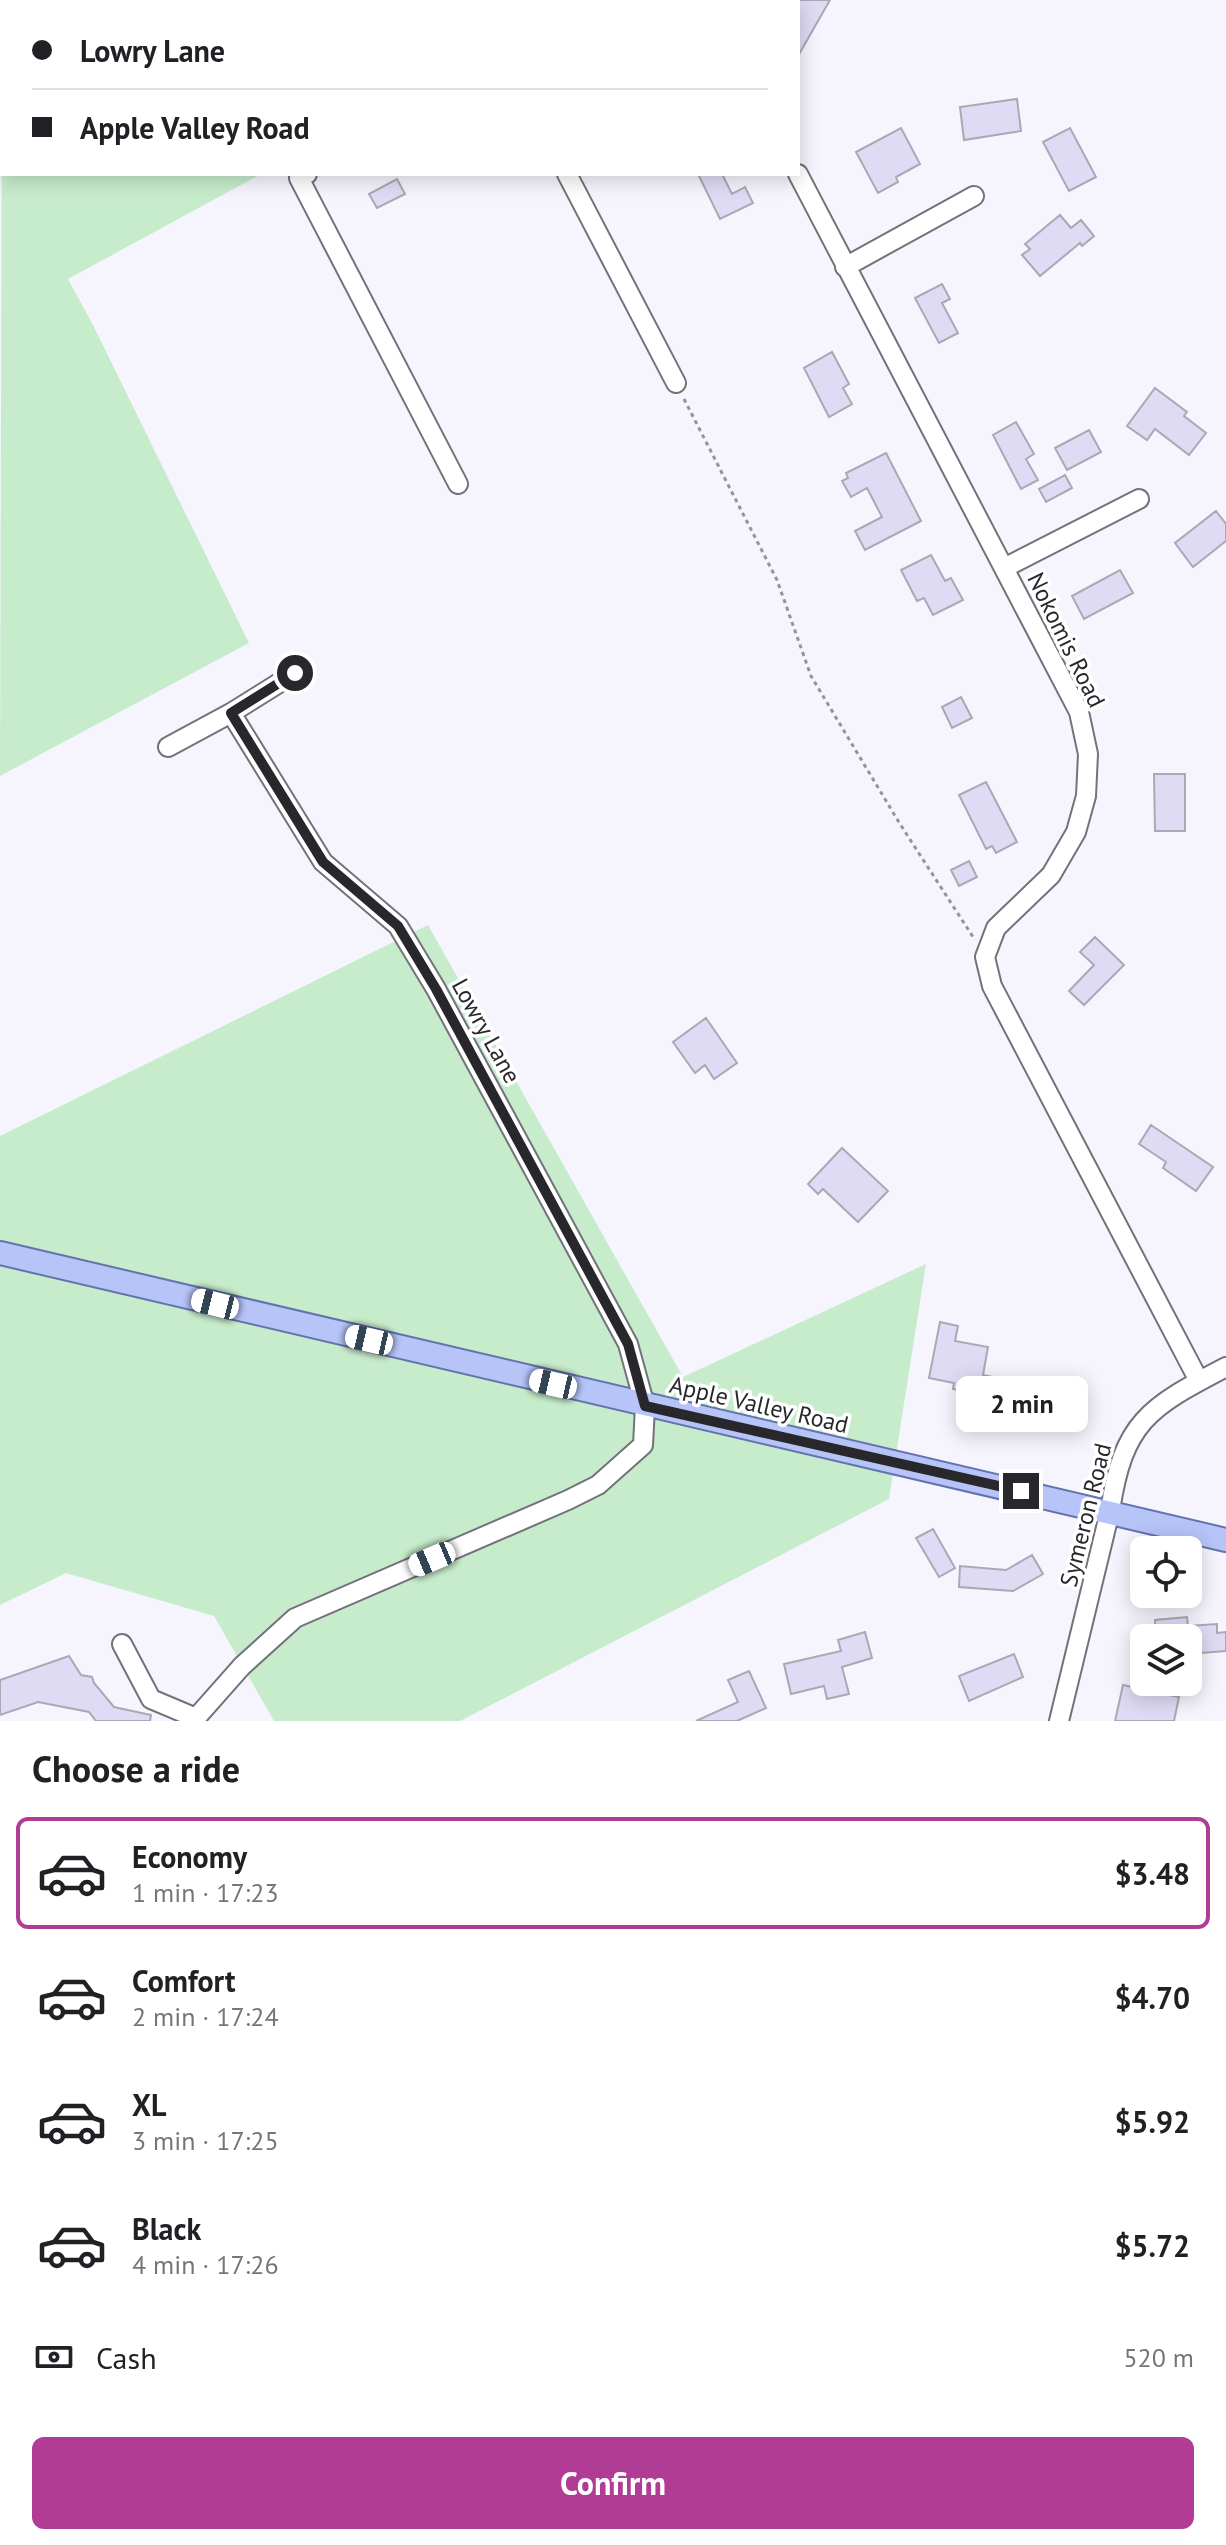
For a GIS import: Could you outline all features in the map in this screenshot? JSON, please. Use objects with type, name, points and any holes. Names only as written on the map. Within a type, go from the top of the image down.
[{"type":"main road","name":"Apple Valley Road","points":[[0,1253],[1226,1540]]},
{"type":"street","points":[[303,176],[458,484]]},
{"type":"street","points":[[568,176],[676,383]]},
{"type":"street","name":"Nokomis Road","points":[[799,176],[1079,712],[1088,754],[1086,796],[1076,832],[1051,875],[996,928],[985,957]]},
{"type":"street","points":[[845,267],[974,196]]},
{"type":"street","points":[[1004,568],[1139,499]]},
{"type":"street","points":[[168,747],[295,673]]},
{"type":"street","name":"Lowry Lane","points":[[122,1644],[151,1699],[196,1718],[242,1666],[295,1618],[568,1500],[598,1485],[643,1445],[645,1406],[628,1344],[436,989],[398,926],[323,862],[231,713]]},
{"type":"street","points":[[985,957],[992,986],[1199,1381]]},
{"type":"street","name":"Symeron Road","points":[[1059,1721],[1120,1460],[1139,1425],[1165,1400],[1226,1367]]},
{"type":"path","points":[[676,383],[777,580],[811,676],[985,957]]},
{"type":"green space","points":[[2,176],[257,176],[68,279],[249,643],[0,776]]},
{"type":"green space","points":[[428,925],[683,1377],[926,1264],[889,1499],[460,1721],[274,1721],[214,1616],[66,1573],[0,1605],[0,1136]]},
{"type":"building","points":[[800,0],[830,0],[800,52]]},
{"type":"building","points":[[1017,99],[1021,131],[964,140],[960,107]]},
{"type":"building","points":[[901,128],[920,164],[896,177],[898,182],[878,193],[856,152]]},
{"type":"building","points":[[1070,128],[1096,177],[1069,191],[1043,142]]},
{"type":"building","points":[[699,176],[723,176],[732,194],[745,187],[753,203],[720,219]]},
{"type":"building","points":[[397,179],[405,194],[377,208],[369,194]]},
{"type":"building","points":[[1060,215],[1071,228],[1081,220],[1094,236],[1082,246],[1080,243],[1040,276],[1022,255],[1030,249],[1025,244]]},
{"type":"building","points":[[942,284],[950,299],[942,303],[958,333],[939,343],[915,298]]},
{"type":"building","points":[[832,352],[849,384],[843,388],[852,404],[829,417],[804,368]]},
{"type":"building","points":[[1155,388],[1187,412],[1184,416],[1206,433],[1189,455],[1155,429],[1147,440],[1127,426]]},
{"type":"building","points":[[1016,422],[1034,454],[1026,459],[1038,480],[1021,489],[993,435]]},
{"type":"building","points":[[1089,430],[1101,452],[1067,470],[1055,448]]},
{"type":"building","points":[[886,453],[921,521],[865,550],[855,531],[882,517],[867,488],[851,497],[842,481],[848,478],[846,473]]},
{"type":"building","points":[[1065,475],[1072,488],[1046,502],[1039,489]]},
{"type":"building","points":[[1216,511],[1226,524],[1226,541],[1193,567],[1175,543]]},
{"type":"building","points":[[931,555],[945,581],[951,578],[963,600],[933,615],[924,598],[917,601],[901,570]]},
{"type":"building","points":[[1120,570],[1133,593],[1084,619],[1072,596]]},
{"type":"building","points":[[961,697],[972,718],[952,728],[942,707]]},
{"type":"building","points":[[1154,774],[1185,774],[1185,831],[1155,831]]},
{"type":"building","points":[[986,782],[1017,842],[996,853],[992,846],[986,849],[959,795]]},
{"type":"building","points":[[969,861],[977,877],[959,886],[951,870]]},
{"type":"building","points":[[1095,937],[1124,965],[1084,1005],[1069,991],[1094,965],[1080,952]]},
{"type":"building","points":[[706,1018],[737,1063],[714,1079],[705,1065],[695,1073],[673,1042]]},
{"type":"building","points":[[1151,1125],[1213,1167],[1196,1191],[1163,1168],[1166,1162],[1139,1144]]},
{"type":"building","points":[[842,1148],[888,1191],[858,1222],[823,1189],[818,1194],[808,1184]]},
{"type":"building","points":[[940,1322],[958,1326],[955,1341],[988,1347],[983,1375],[993,1377],[989,1396],[953,1389],[954,1383],[929,1378]]},
{"type":"building","points":[[933,1529],[955,1568],[939,1577],[916,1538]]},
{"type":"building","points":[[1032,1555],[1043,1574],[1013,1591],[959,1587],[960,1566],[1006,1570]]},
{"type":"building","points":[[1187,1617],[1188,1624],[1155,1624],[1155,1620]]},
{"type":"building","points":[[1217,1624],[1217,1633],[1226,1632],[1226,1651],[1202,1653],[1202,1625]]},
{"type":"building","points":[[865,1632],[872,1658],[842,1667],[849,1694],[827,1699],[824,1686],[791,1694],[784,1664],[841,1651],[838,1640]]},
{"type":"building","points":[[1014,1654],[1023,1677],[969,1701],[959,1676]]},
{"type":"building","points":[[69,1656],[81,1675],[92,1677],[114,1707],[151,1715],[150,1721],[96,1721],[89,1712],[38,1702],[0,1715],[0,1680]]},
{"type":"building","points":[[749,1671],[766,1708],[737,1721],[696,1721],[738,1702],[728,1680]]},
{"type":"building","points":[[1123,1685],[1130,1686],[1130,1696],[1179,1697],[1174,1721],[1115,1721]]},
{"type":"route","points":[[295,673],[231,713],[323,862],[398,926],[436,989],[628,1344],[645,1406],[1021,1491]]}]
